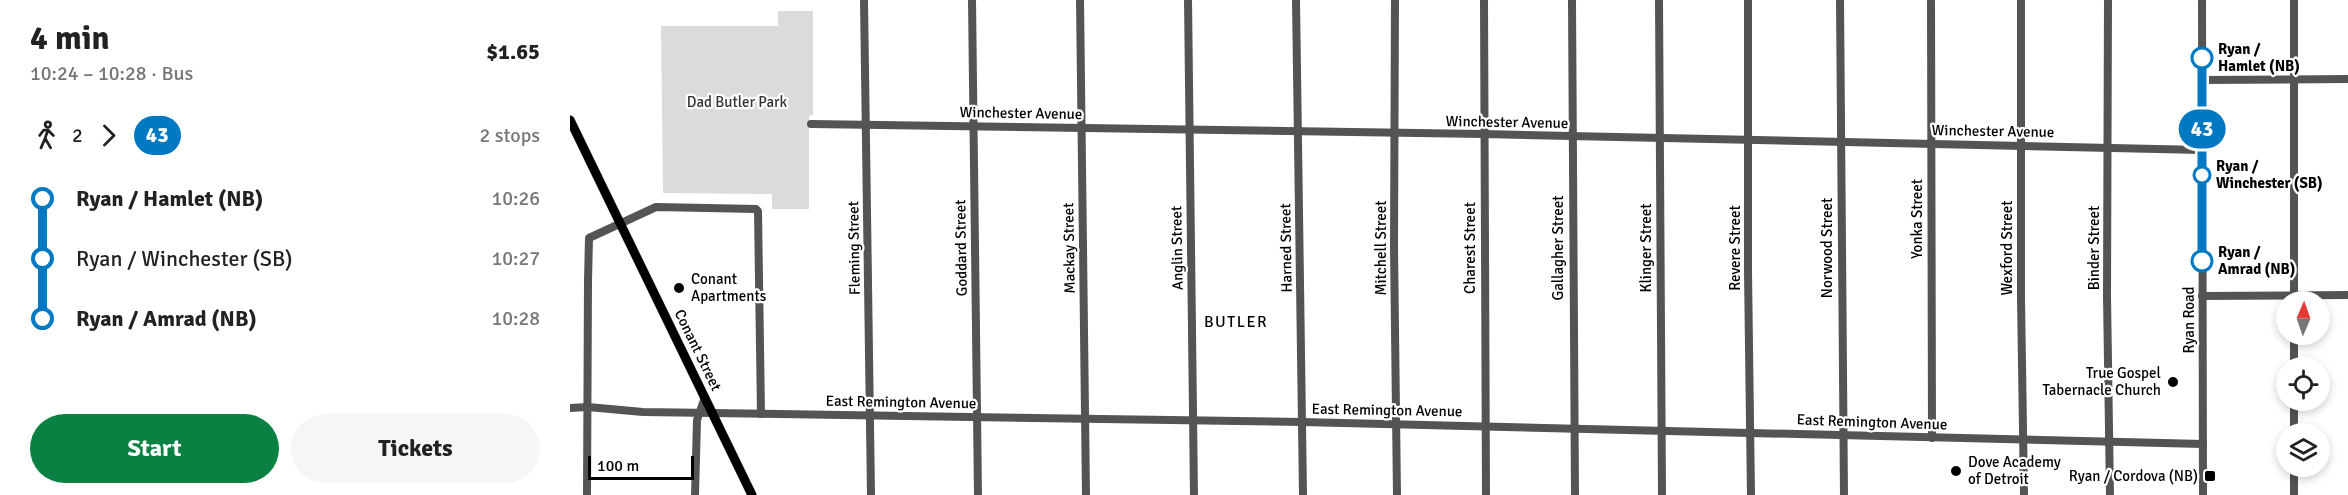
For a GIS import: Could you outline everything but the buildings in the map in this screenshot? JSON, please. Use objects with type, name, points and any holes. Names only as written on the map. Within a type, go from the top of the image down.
[{"type":"main road","name":"Conant Street","points":[[570,120],[752,495]]},
{"type":"street","name":"Fleming Street","points":[[864,0],[871,495]]},
{"type":"street","name":"Goddard Street","points":[[972,0],[978,495]]},
{"type":"street","name":"Mackay Street","points":[[1080,0],[1086,495]]},
{"type":"street","name":"Anglin Street","points":[[1188,0],[1194,495]]},
{"type":"street","name":"Harned Street","points":[[1296,0],[1302,495]]},
{"type":"street","name":"Mitchell Street","points":[[1395,0],[1397,495]]},
{"type":"street","name":"Charest Street","points":[[1484,0],[1486,495]]},
{"type":"street","name":"Gallagher Street","points":[[1572,0],[1575,495]]},
{"type":"street","name":"Klinger Street","points":[[1659,0],[1662,495]]},
{"type":"street","name":"Revere Street","points":[[1748,0],[1751,495]]},
{"type":"street","name":"Norwood Street","points":[[1840,0],[1844,495]]},
{"type":"street","name":"Yonka Street","points":[[1931,0],[1932,438]]},
{"type":"street","name":"Wexford Street","points":[[2021,0],[2024,495]]},
{"type":"street","name":"Binder Street","points":[[2108,0],[2110,495]]},
{"type":"street","name":"Ryan Road","points":[[2202,0],[2203,495]]},
{"type":"street","points":[[2294,0],[2294,291]]},
{"type":"street","points":[[2202,80],[2348,79]]},
{"type":"street","name":"Winchester Avenue","points":[[811,124],[1483,134],[2202,150]]},
{"type":"street","points":[[588,495],[589,238],[621,223],[659,207],[756,209],[758,212],[762,414]]},
{"type":"street","points":[[2330,296],[2348,295]]},
{"type":"street","points":[[2202,296],[2276,298]]},
{"type":"street","points":[[695,495],[697,420],[705,398]]},
{"type":"street","name":"East Remington Avenue","points":[[570,408],[588,407],[642,412],[1302,422],[2203,444]]},
{"type":"street","points":[[2294,477],[2294,495]]},
{"type":"green space","name":"Dad Butler Park","points":[[778,11],[813,11],[813,115],[809,116],[809,209],[772,209],[772,194],[663,193],[661,26],[778,26]]},
{"type":"bus line","name":"43","points":[[2202,58],[2202,261]]},
{"type":"place","name":"Ryan / Hamlet (NB)","points":[[2202,58]]},
{"type":"place","name":"Ryan / Winchester (SB)","points":[[2202,175]]},
{"type":"place","name":"Ryan / Amrad (NB)","points":[[2202,261]]},
{"type":"place","name":"Conant Apartments","points":[[679,288]]},
{"type":"place","name":"True Gospel Tabernacle Church","points":[[2173,382]]},
{"type":"place","name":"Dove Academy of Detroit","points":[[1956,471]]},
{"type":"place","name":"Ryan / Cordova (NB)","points":[[2210,476]]},
{"type":"district","name":"BUTLER","points":[[1236,321]]}]
